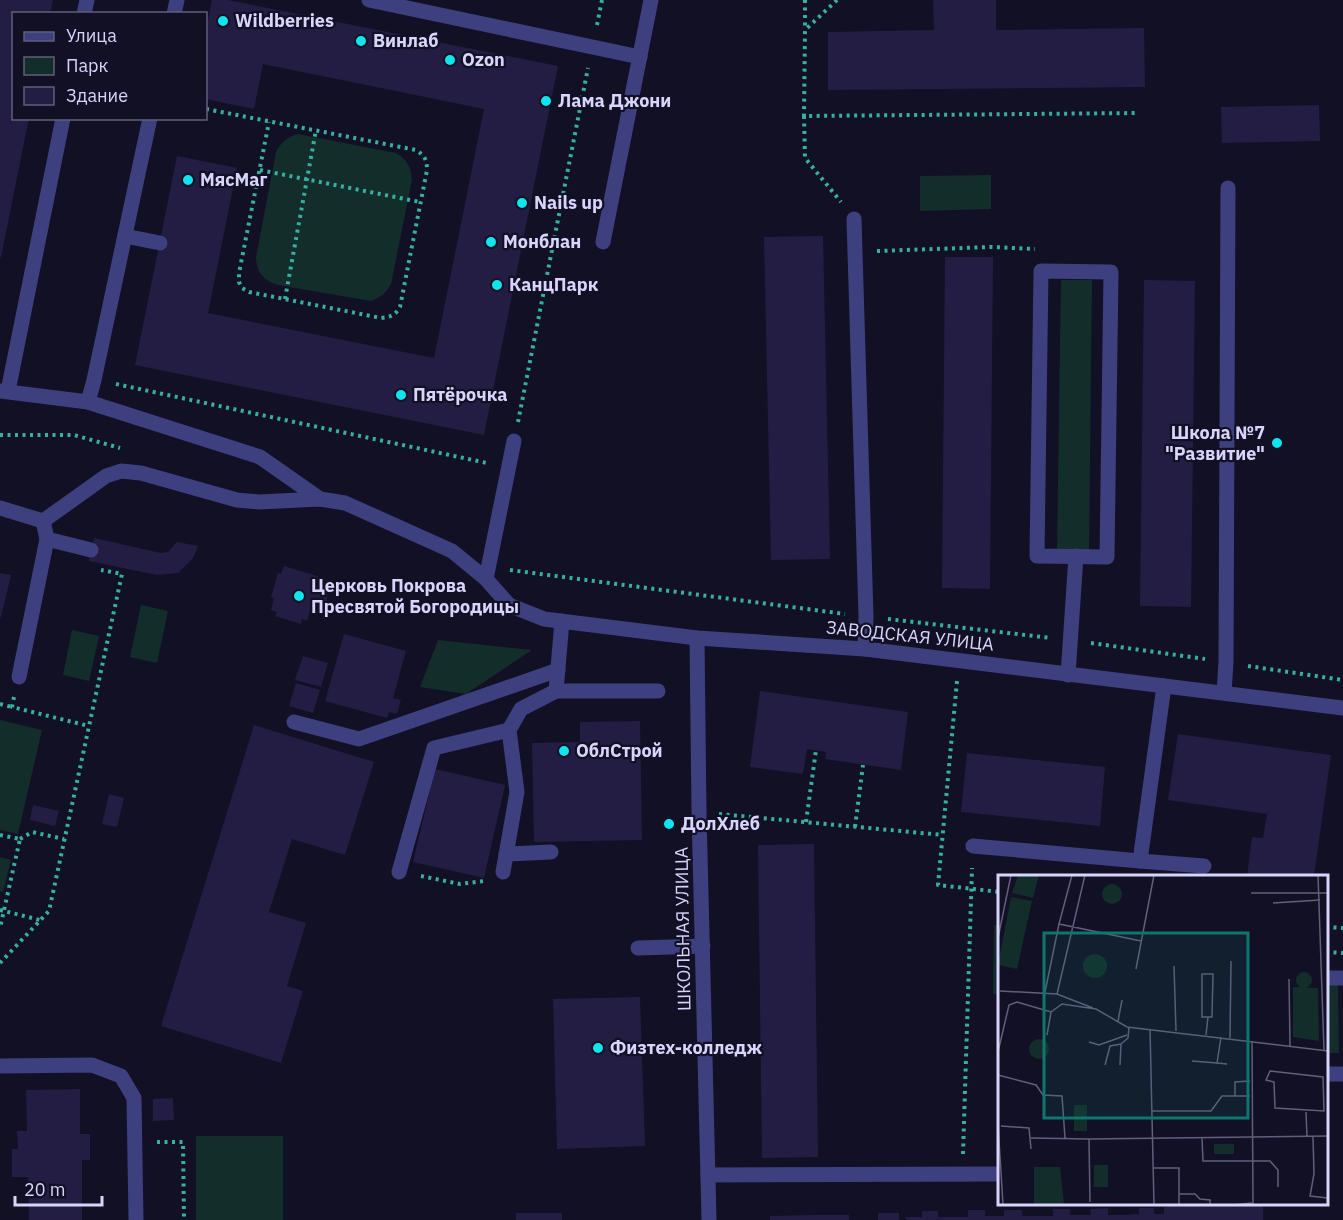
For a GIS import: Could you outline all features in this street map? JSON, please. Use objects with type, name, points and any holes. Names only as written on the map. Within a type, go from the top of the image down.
[{"type":"street","points":[[369,0],[640,57]]},
{"type":"street","points":[[603,242],[651,0]]},
{"type":"street","points":[[63,120],[4,391],[88,402],[260,457],[320,499]]},
{"type":"street","points":[[88,402],[150,120]]},
{"type":"street","points":[[1224,693],[1228,188]]},
{"type":"street","points":[[854,219],[866,616],[865,649]]},
{"type":"street","points":[[125,236],[160,243]]},
{"type":"street","points":[[1041,271],[1111,272],[1107,557],[1076,556],[1036,556],[1041,271]]},
{"type":"street","points":[[488,573],[514,441]]},
{"type":"street","points":[[43,521],[106,476],[121,471],[141,473],[237,500],[259,502],[320,499]]},
{"type":"street","name":"ЗАВОДСКАЯ УЛИЦА","points":[[320,499],[345,503],[452,550],[488,573],[509,605],[543,619],[697,638],[865,649],[1343,708]]},
{"type":"street","points":[[0,508],[43,521]]},
{"type":"street","points":[[19,677],[47,539],[43,521]]},
{"type":"street","points":[[47,539],[86,548]]},
{"type":"street","points":[[1068,675],[1076,556]]},
{"type":"street","points":[[556,691],[562,621]]},
{"type":"street","name":"ШКОЛЬНАЯ УЛИЦА","points":[[697,638],[709,1220]]},
{"type":"street","points":[[294,722],[359,739],[558,670]]},
{"type":"street","points":[[1140,861],[1164,686]]},
{"type":"street","points":[[503,872],[517,792],[509,730],[521,709],[556,691],[658,691]]},
{"type":"street","points":[[399,872],[434,748],[509,730]]},
{"type":"street","points":[[973,846],[1204,866]]},
{"type":"street","points":[[506,854],[551,852]]},
{"type":"street","points":[[639,948],[703,946]]},
{"type":"street","points":[[0,1066],[92,1065],[121,1076],[134,1098],[136,1220]]},
{"type":"street","points":[[708,1175],[998,1174]]},
{"type":"path","points":[[805,0],[805,158],[854,219]]},
{"type":"path","points":[[805,30],[837,0]]},
{"type":"path","points":[[514,441],[592,47]]},
{"type":"path","points":[[207,109],[416,150],[422,154],[427,161],[427,170],[397,313],[381,318],[249,292],[242,288],[239,273],[269,122]]},
{"type":"path","points":[[804,116],[1139,113]]},
{"type":"path","points":[[285,299],[316,130]]},
{"type":"path","points":[[260,170],[420,202]]},
{"type":"path","points":[[856,252],[992,247],[1042,249]]},
{"type":"path","points":[[94,380],[508,468]]},
{"type":"path","points":[[0,963],[49,911],[122,574],[85,567],[80,562],[86,548]]},
{"type":"path","points":[[488,573],[1071,640],[1343,680]]},
{"type":"path","points":[[959,661],[938,885],[998,892]]},
{"type":"path","points":[[12,707],[19,677]]},
{"type":"path","points":[[0,704],[89,726]]},
{"type":"path","points":[[806,822],[816,750]]},
{"type":"path","points":[[855,827],[863,765]]},
{"type":"path","points":[[699,812],[943,835]]},
{"type":"path","points":[[0,835],[20,839],[32,832],[64,839]]},
{"type":"path","points":[[0,928],[20,839]]},
{"type":"path","points":[[962,1174],[973,846]]},
{"type":"path","points":[[399,872],[460,884],[488,880],[503,872]]},
{"type":"path","points":[[2,911],[40,920]]},
{"type":"path","points":[[1328,927],[1343,928]]},
{"type":"path","points":[[1328,952],[1343,953]]},
{"type":"path","points":[[135,1143],[183,1142],[184,1220]]},
{"type":"green space","points":[[298,134],[396,153],[406,161],[409,167],[412,180],[391,284],[385,292],[371,301],[278,285],[264,278],[257,267],[256,257],[276,152],[285,140]]},
{"type":"green space","points":[[991,175],[991,209],[920,211],[920,176]]},
{"type":"green space","points":[[1061,280],[1092,280],[1089,551],[1057,550]]},
{"type":"green space","points":[[141,605],[168,611],[157,663],[130,657]]},
{"type":"green space","points":[[72,630],[99,636],[89,681],[63,675]]},
{"type":"green space","points":[[438,640],[532,650],[466,694],[420,687]]},
{"type":"green space","points":[[0,720],[42,730],[18,834],[0,830]]},
{"type":"green space","points":[[0,857],[11,860],[3,892],[0,891]]},
{"type":"green space","points":[[994,925],[998,925],[998,994],[993,994]]},
{"type":"green space","points":[[1328,985],[1338,985],[1339,1053],[1328,1053]]},
{"type":"green space","points":[[196,1136],[283,1136],[283,1220],[196,1220]]},
{"type":"building","points":[[0,0],[53,0],[50,12],[12,12],[12,120],[29,120],[0,257]]},
{"type":"building","points":[[212,0],[228,0],[558,66],[484,435],[135,365],[177,156],[237,168],[208,313],[434,358],[484,109],[263,64],[254,109],[207,99],[207,25]]},
{"type":"building","points":[[933,0],[996,0],[996,30],[1144,28],[1145,87],[828,90],[828,32],[934,30]]},
{"type":"building","points":[[1319,105],[1320,141],[1222,143],[1221,107]]},
{"type":"building","points":[[823,236],[830,559],[771,560],[764,237]]},
{"type":"building","points":[[945,257],[993,257],[990,589],[942,588]]},
{"type":"building","points":[[1144,280],[1195,281],[1191,607],[1140,606]]},
{"type":"building","points":[[94,538],[161,553],[168,552],[177,542],[198,546],[193,558],[178,573],[157,575],[89,561]]},
{"type":"building","name":"Церковь Покрова Пресвятой Богородицы","points":[[284,566],[320,577],[318,584],[327,594],[327,601],[323,607],[310,610],[307,621],[302,619],[301,624],[275,616],[277,612],[271,610],[274,598],[271,597],[278,573],[281,574]]},
{"type":"building","points":[[0,573],[11,575],[1,617],[0,617]]},
{"type":"building","points":[[344,634],[406,651],[393,698],[401,700],[397,714],[389,712],[387,718],[325,701]]},
{"type":"building","points":[[303,656],[328,663],[321,687],[295,680]]},
{"type":"building","points":[[296,683],[320,690],[313,713],[289,706]]},
{"type":"building","points":[[760,691],[908,712],[901,770],[825,759],[826,752],[807,749],[803,774],[750,767]]},
{"type":"building","points":[[640,721],[642,840],[534,842],[532,743],[580,742],[580,722]]},
{"type":"building","points":[[254,725],[374,762],[345,855],[292,839],[269,912],[306,923],[287,986],[303,991],[281,1063],[161,1026]]},
{"type":"building","points":[[1178,734],[1331,755],[1314,875],[1247,875],[1252,837],[1263,838],[1267,814],[1168,800]]},
{"type":"building","points":[[967,753],[1105,767],[1100,826],[961,812]]},
{"type":"building","points":[[435,769],[505,785],[484,878],[413,862]]},
{"type":"building","points":[[109,794],[124,798],[117,827],[102,824]]},
{"type":"building","points":[[33,805],[59,811],[55,826],[30,820]]},
{"type":"building","points":[[814,844],[818,1157],[762,1158],[758,845]]},
{"type":"building","points":[[640,997],[645,1146],[557,1149],[553,999]]},
{"type":"building","points":[[80,1089],[80,1134],[90,1134],[90,1160],[82,1160],[82,1220],[29,1220],[28,1177],[12,1177],[12,1149],[18,1149],[17,1131],[27,1131],[26,1090]]},
{"type":"building","points":[[173,1098],[174,1120],[153,1121],[153,1099]]},
{"type":"building","points":[[1263,1205],[1263,1220],[906,1220],[906,1217],[922,1217],[922,1211],[938,1211],[938,1217],[968,1217],[968,1210],[985,1210],[985,1216],[1004,1216],[1004,1210],[1022,1210],[1022,1216],[1053,1216],[1053,1209],[1070,1209],[1070,1215],[1091,1215],[1090,1209],[1108,1208],[1108,1215],[1123,1215],[1139,1214],[1139,1208],[1154,1208],[1154,1214],[1164,1214],[1164,1207]]},
{"type":"building","points":[[516,1213],[562,1213],[562,1220],[516,1220]]},
{"type":"building","points":[[878,1213],[899,1213],[899,1220],[878,1220]]},
{"type":"building","points":[[849,1215],[849,1220],[770,1220],[770,1216]]},
{"type":"place","name":"Wildberries","points":[[223,21]]},
{"type":"place","name":"Винлаб","points":[[361,41]]},
{"type":"place","name":"Ozon","points":[[450,60]]},
{"type":"place","name":"Лама Джони","points":[[546,101]]},
{"type":"place","name":"МясМаг","points":[[188,180]]},
{"type":"place","name":"Nails up","points":[[522,203]]},
{"type":"place","name":"Монблан","points":[[491,242]]},
{"type":"place","name":"КанцПарк","points":[[497,285]]},
{"type":"place","name":"Пятёрочка","points":[[401,395]]},
{"type":"place","name":"Школа №7 \"Развитие\"","points":[[1277,443]]},
{"type":"place","name":"Церковь Покрова Пресвятой Богородицы","points":[[299,596]]},
{"type":"place","name":"ОблСтрой","points":[[564,751]]},
{"type":"place","name":"ДолХлеб","points":[[669,824]]},
{"type":"place","name":"Физтех-колледж","points":[[598,1048]]}]
